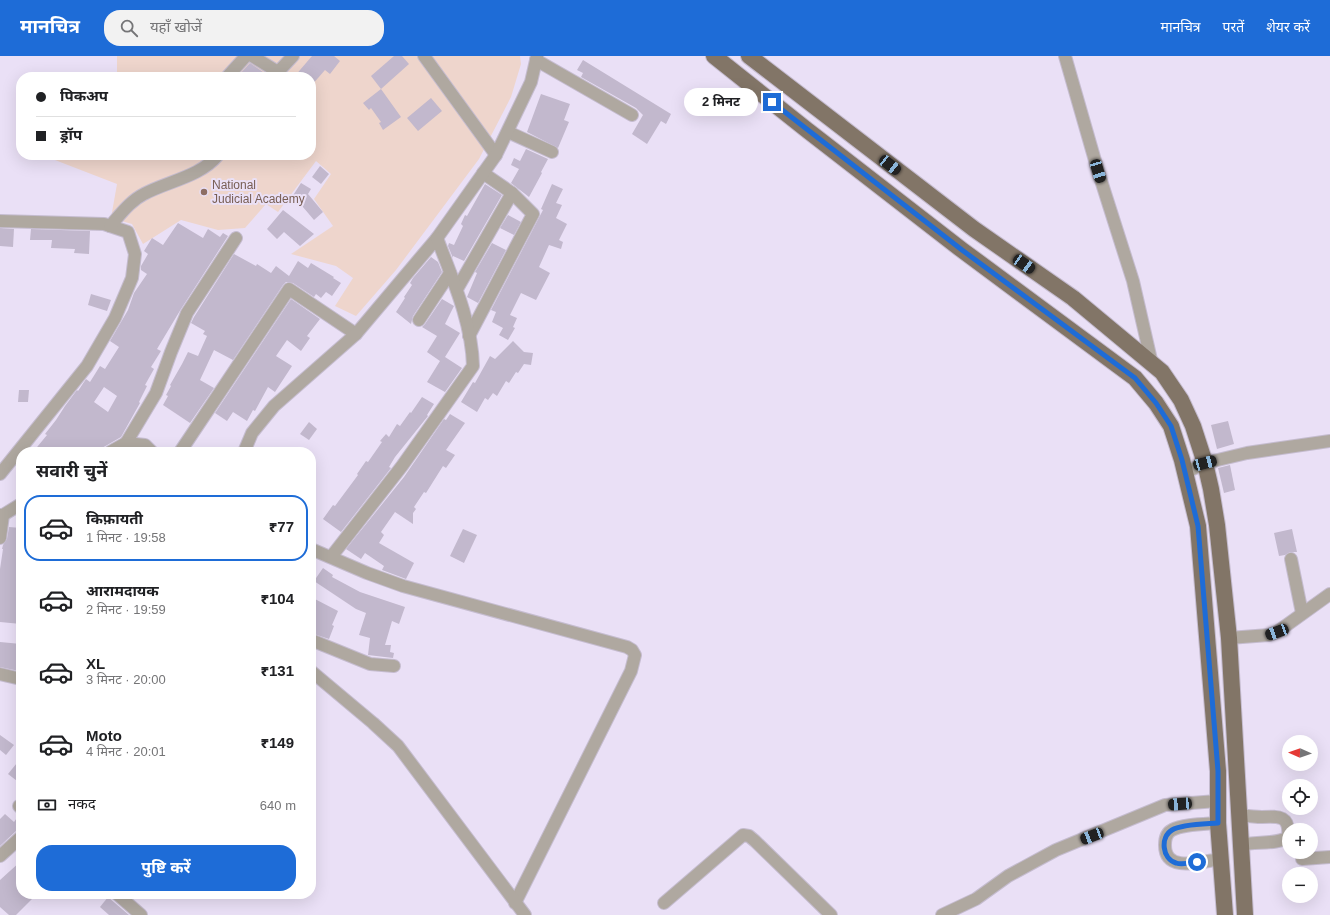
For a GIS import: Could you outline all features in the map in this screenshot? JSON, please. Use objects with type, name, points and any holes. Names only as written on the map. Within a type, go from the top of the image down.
[{"type":"main road","points":[[714,56],[806,130],[829,146],[962,250],[1135,378],[1156,403],[1171,426],[1185,473],[1198,526],[1218,771],[1218,823],[1225,915]]},
{"type":"main road","points":[[749,56],[974,230],[1073,298],[1162,372],[1181,400],[1193,426],[1205,463],[1217,525],[1229,638],[1245,915]]},
{"type":"street","points":[[232,72],[246,56]]},
{"type":"street","points":[[252,56],[278,72],[293,56]]},
{"type":"street","points":[[424,56],[496,154]]},
{"type":"street","points":[[1065,56],[1098,171],[1133,281],[1152,364]]},
{"type":"street","points":[[246,447],[252,433],[274,406],[356,334],[437,238],[496,154],[531,82],[536,58],[632,115]]},
{"type":"street","points":[[508,132],[552,152]]},
{"type":"street","points":[[110,226],[134,200],[144,194],[202,169],[214,160]]},
{"type":"street","points":[[469,336],[533,214],[512,193],[483,173]]},
{"type":"street","points":[[456,288],[512,193]]},
{"type":"street","points":[[0,221],[104,224],[128,232],[136,254],[132,278],[115,318],[87,366],[22,447]]},
{"type":"street","points":[[119,447],[126,443],[156,393],[187,313],[236,238]]},
{"type":"street","points":[[331,558],[402,466],[473,366],[473,350],[456,288],[437,238]]},
{"type":"street","points":[[420,320],[450,273]]},
{"type":"street","points":[[183,447],[289,289],[356,334]]},
{"type":"street","points":[[1185,473],[1205,463],[1247,453],[1330,441]]},
{"type":"street","points":[[126,443],[137,447]]},
{"type":"street","points":[[0,474],[16,454]]},
{"type":"street","points":[[0,538],[2,515],[16,507]]},
{"type":"street","points":[[316,551],[367,573],[403,586],[627,647],[632,650],[635,655],[631,671],[515,903]]},
{"type":"street","points":[[1291,559],[1302,613]]},
{"type":"street","points":[[1229,638],[1269,635],[1277,632],[1330,594]]},
{"type":"street","points":[[316,642],[370,664],[394,666]]},
{"type":"street","points":[[0,674],[16,678]]},
{"type":"street","points":[[316,675],[398,746],[525,915]]},
{"type":"street","points":[[942,915],[976,899],[1008,876],[1056,850],[1165,805],[1217,801]]},
{"type":"street","points":[[1240,815],[1279,817],[1285,820],[1288,825],[1288,838],[1283,841],[1241,845]]},
{"type":"street","points":[[1218,823],[1184,826],[1172,830],[1166,835],[1165,852],[1169,860],[1176,863],[1186,864],[1221,859]]},
{"type":"street","points":[[664,903],[743,836],[749,836],[831,915]]},
{"type":"street","points":[[0,856],[16,842]]},
{"type":"street","points":[[1318,857],[1330,857]]},
{"type":"street","points":[[123,899],[141,915]]},
{"type":"shaded area","name":"National Judicial Academy","points":[[117,56],[520,56],[521,64],[511,97],[479,159],[396,270],[356,316],[335,306],[353,278],[336,266],[291,254],[333,226],[314,199],[331,174],[316,161],[278,212],[266,204],[245,228],[218,230],[181,220],[143,244],[132,224],[111,218],[117,184],[55,160],[316,160],[316,72],[117,72]]},
{"type":"building","points":[[312,56],[334,56],[340,61],[330,74],[325,70],[316,80],[316,72],[298,72]]},
{"type":"building","points":[[394,56],[402,56],[409,64],[381,89],[371,76]]},
{"type":"building","points":[[583,60],[671,114],[666,124],[661,121],[647,144],[632,134],[643,115],[636,108],[581,77],[583,73],[577,70]]},
{"type":"building","points":[[250,63],[263,72],[242,72]]},
{"type":"building","points":[[381,89],[401,117],[383,130],[379,123],[381,122],[371,108],[369,110],[363,103]]},
{"type":"building","points":[[541,94],[570,104],[564,120],[569,122],[558,148],[527,132]]},
{"type":"building","points":[[431,98],[442,111],[418,131],[407,118]]},
{"type":"building","points":[[526,149],[548,159],[529,197],[511,183],[519,169],[511,165],[514,158],[520,161]]},
{"type":"building","points":[[320,166],[329,174],[321,184],[312,177]]},
{"type":"building","points":[[301,183],[311,189],[308,194],[323,212],[314,220],[297,200],[292,197]]},
{"type":"building","points":[[485,184],[502,195],[464,261],[453,256],[453,258],[448,246],[449,243],[454,245],[463,226],[461,224],[465,215],[467,216]]},
{"type":"building","points":[[552,184],[563,189],[556,203],[562,205],[556,218],[567,224],[559,240],[563,242],[561,249],[549,245],[539,267],[550,273],[536,300],[521,293],[510,315],[517,318],[513,327],[515,328],[508,340],[499,335],[503,328],[492,322],[496,312],[491,310],[543,210],[541,209]]},
{"type":"building","points":[[283,210],[314,234],[300,246],[284,232],[277,239],[267,229]]},
{"type":"building","points":[[508,215],[521,222],[514,235],[500,228]]},
{"type":"building","points":[[178,223],[203,238],[208,229],[220,237],[223,233],[228,236],[157,349],[161,351],[151,367],[154,369],[145,385],[147,386],[139,402],[140,403],[121,437],[104,447],[37,447],[47,435],[45,434],[65,406],[86,379],[90,382],[100,366],[105,369],[119,347],[110,341],[128,310],[134,293],[147,274],[141,270],[141,266],[148,254],[144,251],[152,238],[163,245]],"holes":[[[104,387],[117,396],[108,412],[94,402]]]},
{"type":"building","points":[[0,228],[14,229],[13,247],[0,246]]},
{"type":"building","points":[[31,229],[90,231],[89,254],[74,253],[75,249],[51,248],[52,240],[30,240]]},
{"type":"building","points":[[492,243],[506,250],[478,303],[467,297],[477,273],[475,272]]},
{"type":"building","points":[[234,254],[256,266],[257,264],[271,273],[276,266],[289,276],[298,261],[308,268],[311,263],[341,283],[332,296],[326,292],[321,298],[316,294],[314,297],[293,283],[286,282],[233,360],[214,350],[200,380],[214,388],[190,423],[163,405],[168,396],[166,395],[171,386],[170,385],[188,352],[198,356],[207,336],[203,334],[205,331],[191,323]]},
{"type":"building","points":[[431,257],[438,262],[442,272],[413,316],[411,324],[396,312],[412,285],[410,283],[413,278]]},
{"type":"building","points":[[91,294],[111,300],[107,311],[88,305]]},
{"type":"building","points":[[291,299],[320,319],[307,336],[310,338],[301,351],[287,340],[276,356],[292,366],[275,392],[268,387],[255,411],[253,410],[247,421],[233,412],[227,421],[215,413]]},
{"type":"building","points":[[442,299],[454,306],[445,324],[460,333],[445,357],[462,368],[445,392],[427,382],[440,361],[427,352],[437,336],[422,327]]},
{"type":"building","points":[[513,341],[524,352],[533,353],[531,365],[524,364],[518,373],[516,372],[509,383],[506,381],[497,396],[493,393],[488,400],[485,398],[477,412],[461,402],[473,382],[475,383],[490,356],[495,359]]},
{"type":"building","points":[[19,390],[29,390],[28,402],[18,402]]},
{"type":"building","points":[[422,397],[434,404],[427,415],[428,416],[395,457],[389,467],[391,468],[341,532],[323,519],[333,505],[335,506],[358,475],[357,474],[366,461],[368,462],[382,442],[380,441],[386,434],[389,437],[397,424],[400,426]]},
{"type":"building","points":[[450,414],[465,423],[446,450],[455,455],[446,468],[443,466],[426,493],[424,492],[414,507],[416,509],[413,513],[413,524],[395,512],[381,532],[384,535],[379,543],[414,563],[406,579],[382,570],[384,566],[365,553],[361,559],[346,549],[404,477],[444,419],[446,420]]},
{"type":"building","points":[[1228,421],[1234,444],[1217,449],[1211,425]]},
{"type":"building","points":[[309,422],[317,429],[309,440],[300,434]]},
{"type":"building","points":[[1230,465],[1235,490],[1224,493],[1218,468]]},
{"type":"building","points":[[9,527],[16,528],[16,624],[0,622],[0,569],[2,549],[7,539]]},
{"type":"building","points":[[463,529],[477,535],[464,563],[450,556]]},
{"type":"building","points":[[1292,529],[1297,552],[1290,552],[1279,556],[1274,533]]},
{"type":"building","points":[[323,568],[333,575],[332,577],[360,592],[405,607],[399,624],[392,621],[385,645],[391,645],[390,652],[394,653],[393,658],[368,655],[370,638],[359,635],[366,613],[356,609],[316,582],[316,578]]},
{"type":"building","points":[[316,600],[338,611],[332,625],[334,626],[329,639],[316,635]]},
{"type":"building","points":[[0,642],[16,644],[16,670],[0,667]]},
{"type":"building","points":[[0,735],[14,745],[6,755],[0,750]]},
{"type":"building","points":[[16,764],[16,780],[8,774]]},
{"type":"building","points":[[5,814],[14,822],[16,819],[16,831],[0,846],[0,819]]},
{"type":"building","points":[[16,866],[16,899],[32,899],[16,915],[9,915],[0,907],[0,880]]},
{"type":"building","points":[[106,899],[110,899],[129,915],[109,915],[100,907]]},
{"type":"place","name":"National Judicial Academy","points":[[204,192]]},
{"type":"route","points":[[772,102],[962,250],[1135,378],[1156,403],[1171,426],[1182,460],[1198,526],[1218,771],[1218,823],[1184,826],[1172,830],[1166,835],[1165,852],[1169,860],[1176,863],[1186,864],[1197,862]]}]
